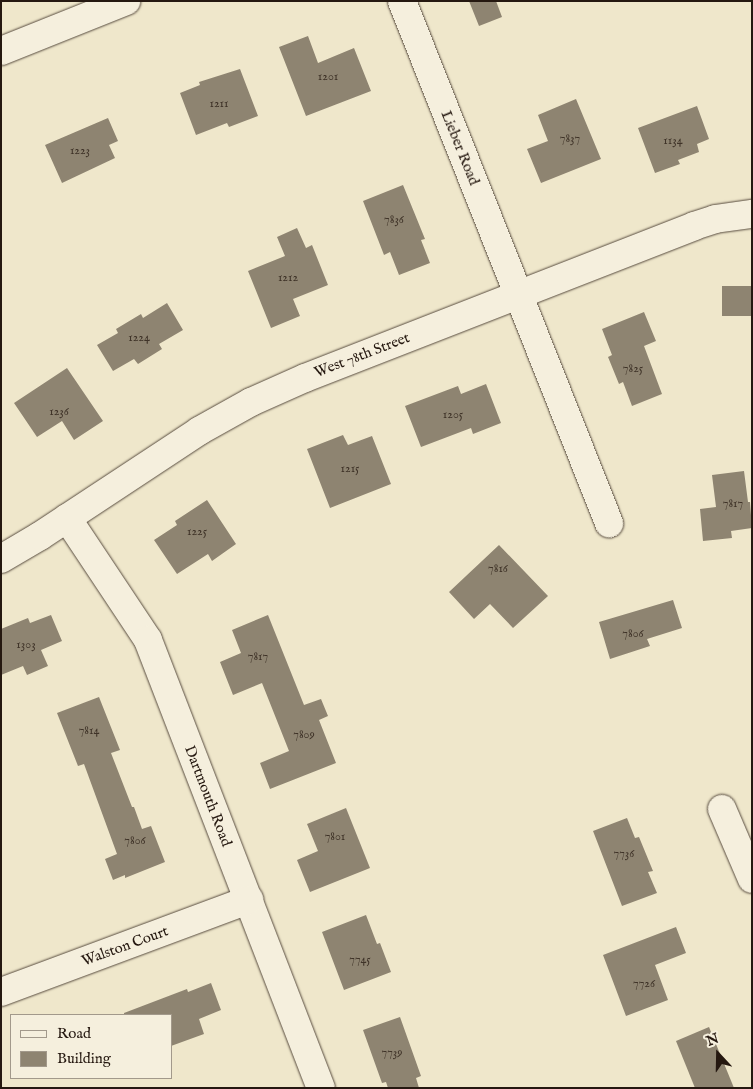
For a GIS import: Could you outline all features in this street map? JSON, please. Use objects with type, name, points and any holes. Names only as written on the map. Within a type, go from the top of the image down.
[{"type":"street","name":"Lieber Road","points":[[402,1],[609,523]]},
{"type":"street","points":[[1,51],[120,2]]},
{"type":"street","name":"West 78th Street","points":[[1,559],[200,431],[251,402],[305,378],[715,219],[752,214]]},
{"type":"street","name":"Dartmouth Road","points":[[67,518],[148,640],[321,1088]]},
{"type":"street","points":[[722,809],[752,879]]},
{"type":"street","name":"Walston Court","points":[[1,992],[249,900]]},
{"type":"building","points":[[469,1],[496,1],[502,17],[479,26]]},
{"type":"building","points":[[308,36],[318,63],[354,48],[371,91],[306,116],[279,47]]},
{"type":"building","points":[[240,69],[258,116],[229,127],[227,123],[196,135],[180,93],[200,85],[199,82]]},
{"type":"building","points":[[576,99],[601,159],[541,183],[527,149],[548,141],[538,115]]},
{"type":"building","points":[[697,106],[709,139],[697,144],[699,152],[678,160],[680,164],[655,173],[638,128]]},
{"type":"building","points":[[108,118],[118,141],[109,145],[115,158],[62,183],[45,145]]},
{"type":"building","points":[[403,185],[425,239],[421,240],[430,263],[399,275],[390,252],[384,255],[363,201]]},
{"type":"building","points":[[297,228],[306,248],[312,245],[328,285],[293,299],[300,316],[271,328],[248,271],[285,256],[277,237]]},
{"type":"building","points":[[722,286],[752,286],[752,316],[722,316]]},
{"type":"building","points":[[167,303],[183,330],[159,344],[162,349],[138,364],[134,359],[113,371],[97,345],[118,333],[116,329],[141,314],[143,318]]},
{"type":"building","points":[[644,312],[656,341],[644,346],[662,394],[632,406],[623,382],[619,384],[608,357],[612,355],[602,329]]},
{"type":"building","points":[[67,368],[103,421],[74,440],[62,421],[37,437],[14,403]]},
{"type":"building","points":[[486,384],[501,423],[473,434],[471,428],[421,447],[405,406],[458,386],[461,394]]},
{"type":"building","points":[[343,435],[348,445],[372,436],[391,484],[330,508],[307,449]]},
{"type":"building","points":[[744,471],[748,502],[750,502],[752,528],[731,531],[732,538],[703,541],[700,509],[716,507],[712,475]]},
{"type":"building","points":[[207,500],[236,544],[212,561],[208,554],[177,574],[154,540],[177,525],[175,521]]},
{"type":"building","points":[[499,545],[548,596],[513,628],[490,604],[474,619],[449,592]]},
{"type":"building","points":[[673,600],[682,628],[647,639],[650,646],[610,659],[599,622]]},
{"type":"building","points":[[51,615],[62,641],[41,650],[48,666],[27,675],[23,666],[1,675],[1,629],[28,618],[30,623]]},
{"type":"building","points":[[268,615],[304,705],[321,699],[328,716],[319,720],[336,763],[270,789],[260,763],[289,751],[262,683],[233,695],[220,662],[241,653],[232,630]]},
{"type":"building","points":[[99,697],[120,750],[111,753],[132,807],[134,807],[142,829],[151,826],[165,862],[125,878],[125,875],[113,880],[105,859],[117,854],[84,764],[78,766],[57,713]]},
{"type":"building","points":[[346,808],[370,868],[310,892],[297,860],[318,851],[307,824]]},
{"type":"building","points":[[627,818],[635,838],[639,837],[653,871],[648,872],[657,893],[622,906],[593,831]]},
{"type":"building","points":[[366,915],[377,944],[380,943],[391,972],[344,990],[322,932]]},
{"type":"building","points":[[676,927],[686,953],[655,965],[668,1000],[626,1016],[603,955]]},
{"type":"building","points":[[211,983],[221,1010],[199,1019],[204,1034],[172,1046],[172,1014],[124,1014],[187,989],[188,992]]},
{"type":"building","points":[[400,1017],[421,1076],[416,1078],[419,1088],[388,1088],[386,1082],[382,1083],[363,1030]]},
{"type":"building","points":[[709,1027],[734,1088],[695,1088],[676,1041]]}]
